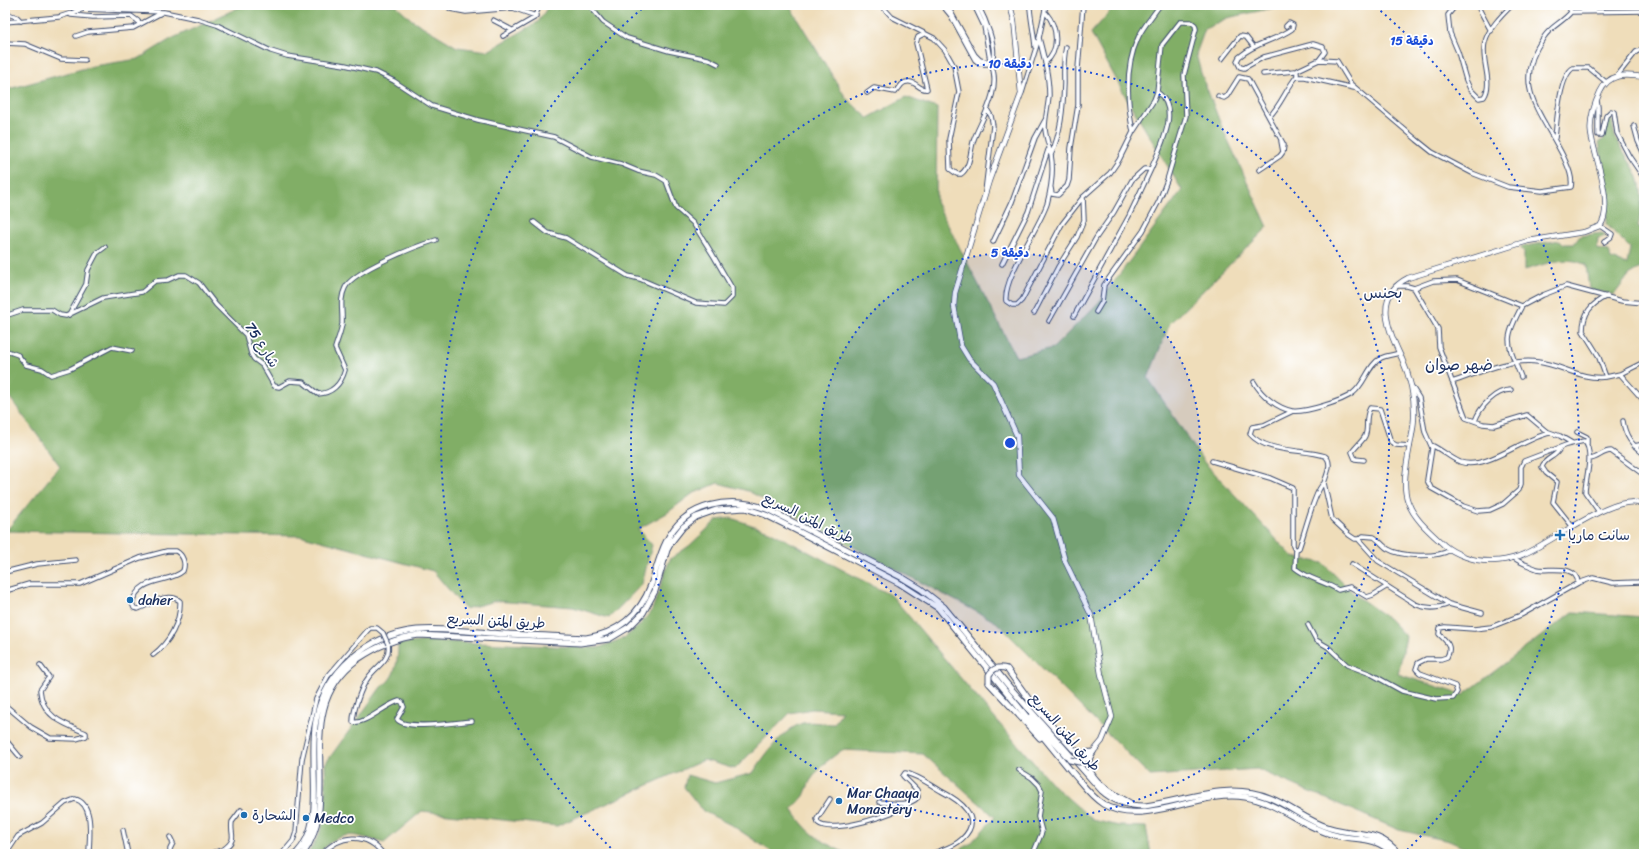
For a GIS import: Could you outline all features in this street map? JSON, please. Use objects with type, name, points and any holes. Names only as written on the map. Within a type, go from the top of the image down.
[{"type":"highway","name":"طريق المتن السريع","points":[[296,854],[307,837],[313,817],[314,738],[319,706],[337,673],[357,654],[378,640],[418,630],[586,638],[612,632],[628,621],[644,602],[662,550],[673,529],[695,512],[713,505],[734,502],[755,505],[769,510],[922,589],[949,612],[1012,690],[1102,791],[1116,800],[1136,806],[1160,803],[1213,791],[1246,791],[1276,800],[1324,826],[1374,835],[1388,843],[1399,854]]},
{"type":"highway","name":"طريق المتن السريع","points":[[303,854],[315,834],[319,819],[319,744],[322,715],[326,701],[335,684],[352,663],[380,645],[393,640],[419,635],[580,643],[609,639],[629,627],[643,613],[655,591],[667,550],[677,534],[696,517],[716,510],[744,508],[766,515],[917,593],[938,608],[1090,794],[1103,804],[1118,810],[1142,812],[1216,796],[1246,797],[1276,806],[1305,824],[1323,832],[1335,836],[1376,841],[1387,848],[1392,854]]},
{"type":"highway","points":[[1047,742],[1034,732],[989,683],[989,675],[995,669],[1007,669],[1033,705],[1076,751],[1093,752]]},
{"type":"highway","points":[[1012,690],[1016,691],[1028,703],[1033,705]]},
{"type":"highway","points":[[1018,706],[1028,712],[1061,752],[1070,760],[1077,762],[1088,758],[1093,752]]},
{"type":"highway","points":[[1088,758],[1090,770],[1099,782],[1114,795],[1136,806]]},
{"type":"main road","points":[[1010,5],[1014,20],[1021,94],[985,193],[954,297],[958,333],[962,346],[969,359],[993,383],[1017,436],[1018,468],[1020,477],[1053,518],[1065,561],[1091,615],[1101,674],[1112,717],[1102,741],[1093,752]]},
{"type":"main road","points":[[1644,77],[1625,75],[1617,76],[1606,82],[1596,99],[1592,115],[1591,133],[1601,170],[1603,187],[1604,215],[1600,226],[1596,229],[1584,232],[1528,241],[1426,271],[1408,278],[1395,286],[1388,300],[1386,314],[1411,386],[1414,415],[1406,485],[1409,504],[1423,524],[1450,550],[1480,560],[1495,561],[1514,558],[1536,548],[1572,526],[1599,512],[1630,502],[1644,505]]},
{"type":"street","points":[[57,5],[81,9],[164,12],[210,22],[254,44],[287,56],[345,65],[376,72],[394,81],[432,106],[478,120],[561,139],[592,156],[661,177],[669,187],[676,208],[693,223],[725,274],[732,288],[732,297],[724,306],[696,303],[640,279],[628,276],[566,238],[548,233],[534,222]]},
{"type":"street","points":[[5,22],[69,14],[96,5]]},
{"type":"street","points":[[503,36],[526,24],[536,16],[540,5]]},
{"type":"street","points":[[589,5],[603,22],[627,38],[669,51],[708,59],[718,64]]},
{"type":"street","points":[[881,5],[892,17],[924,34],[931,36],[942,47],[951,60],[957,78],[959,96],[949,139],[949,166],[953,172],[961,174],[966,170],[974,140],[988,111],[993,92],[993,70],[990,62],[990,46],[978,5]]},
{"type":"street","points":[[942,5],[961,32]]},
{"type":"street","points":[[947,5],[975,60],[980,64],[990,62]]},
{"type":"street","points":[[974,5],[983,20]]},
{"type":"street","points":[[1030,5],[1029,10],[1034,28],[1035,51]]},
{"type":"street","points":[[1021,94],[1039,38],[1046,13],[1046,5]]},
{"type":"street","points":[[1050,187],[1052,194],[1058,195],[1067,186],[1069,180],[1071,148],[1078,105],[1078,69],[1083,5]]},
{"type":"street","points":[[1133,132],[1128,91],[1133,53],[1138,37],[1160,5]]},
{"type":"street","points":[[1456,5],[1448,14],[1450,33],[1458,52],[1468,85],[1479,98],[1484,97],[1488,87],[1483,51],[1485,41],[1491,31],[1512,5]]},
{"type":"street","points":[[1477,5],[1491,31]]},
{"type":"street","points":[[1568,5],[1571,12]]},
{"type":"street","points":[[450,9],[466,12],[517,9],[536,16]]},
{"type":"street","points":[[76,36],[88,32],[123,30],[139,25],[164,12]]},
{"type":"street","points":[[1319,60],[1337,61],[1348,81],[1355,88],[1432,152],[1472,173],[1508,187],[1542,191],[1567,189],[1572,187],[1568,167],[1555,138],[1532,98],[1529,81],[1530,68],[1535,53],[1544,36],[1571,12],[1644,12]]},
{"type":"street","points":[[5,13],[17,17],[21,21]]},
{"type":"street","points":[[1045,63],[1054,54],[1055,43],[1052,23],[1046,13]]},
{"type":"street","points":[[69,14],[93,17],[131,16],[138,21],[139,25]]},
{"type":"street","points":[[493,20],[512,30]]},
{"type":"street","points":[[1066,47],[1063,62],[1063,114],[1059,134],[1051,155],[1050,187],[1044,212],[1031,235],[1009,286],[1006,301],[1012,306],[1017,305],[1022,300],[1062,224],[1083,197],[1110,173],[1119,160],[1133,132],[1151,106],[1157,92],[1162,45],[1175,25],[1184,20],[1195,25],[1196,34],[1184,75],[1186,116],[1167,180],[1159,201],[1143,231],[1104,285],[1102,302],[1096,312]]},
{"type":"street","points":[[1263,74],[1297,71],[1319,60],[1324,55],[1325,49],[1319,44],[1312,44],[1264,58],[1246,68],[1240,68],[1238,65],[1238,58],[1253,46],[1288,32],[1292,29],[1293,25],[1289,23],[1286,26]]},
{"type":"street","points":[[867,94],[874,88],[895,92],[898,91],[902,84],[908,81],[913,82],[923,89],[928,88],[916,43],[918,37],[924,34]]},
{"type":"street","points":[[1222,59],[1240,36],[1246,37],[1253,46]]},
{"type":"street","points":[[1039,38],[1045,63],[1049,94],[1045,120],[1051,155]]},
{"type":"street","points":[[5,43],[25,44],[61,59],[85,60]]},
{"type":"street","points":[[1617,76],[1636,52],[1644,48]]},
{"type":"street","points":[[1555,138],[1562,94],[1567,74],[1574,68],[1589,68],[1606,82]]},
{"type":"street","points":[[1268,117],[1278,106],[1284,93],[1296,77],[1297,71]]},
{"type":"street","points":[[1218,96],[1226,97],[1237,78],[1245,77],[1250,81],[1281,141],[1283,152],[1280,156],[1259,170]]},
{"type":"street","points":[[1296,77],[1305,77],[1355,88]]},
{"type":"street","points":[[1074,316],[1129,216],[1151,169],[1168,122],[1167,104],[1164,98],[1157,92]]},
{"type":"street","points":[[1596,99],[1598,107],[1598,135],[1602,135],[1608,113],[1611,111],[1614,112],[1617,133],[1629,156],[1644,178]]},
{"type":"street","points":[[985,193],[984,186],[993,126],[991,116],[988,111]]},
{"type":"street","points":[[993,242],[1012,202],[1035,138],[1045,120]]},
{"type":"street","points":[[1634,126],[1638,141],[1644,154]]},
{"type":"street","points":[[1002,264],[1030,206],[1049,149]]},
{"type":"street","points":[[1049,321],[1096,238],[1114,212],[1132,180],[1144,169],[1151,169]]},
{"type":"street","points":[[1034,313],[1058,267],[1077,237],[1084,220],[1083,197]]},
{"type":"street","points":[[1600,226],[1612,234],[1611,238],[1604,242]]},
{"type":"street","name":"شارع 75","points":[[69,315],[103,298],[144,292],[155,280],[168,280],[179,275],[186,275],[199,283],[216,305],[246,335],[251,354],[254,359],[262,365],[274,386],[279,387],[290,381],[303,382],[318,394],[325,394],[334,390],[343,379],[345,370],[335,348],[342,325],[341,304],[345,288],[350,281],[387,259],[436,240]]},
{"type":"street","points":[[5,316],[27,310],[52,310],[64,316],[69,315],[86,284],[88,270],[97,253],[105,247]]},
{"type":"street","points":[[1395,286],[1407,286],[1414,288],[1433,281],[1457,280],[1522,306]]},
{"type":"street","points":[[1521,377],[1509,344],[1508,337],[1522,306],[1542,295],[1566,286],[1630,303],[1644,303]]},
{"type":"street","points":[[1414,288],[1438,330],[1439,347],[1465,416],[1483,424],[1494,424],[1527,415],[1537,426],[1550,433],[1563,437],[1572,443]]},
{"type":"street","points":[[1606,377],[1598,355],[1583,331],[1587,311],[1594,304],[1607,296]]},
{"type":"street","points":[[5,348],[10,353],[18,355],[26,364],[45,371],[50,375],[70,369],[112,347],[132,351]]},
{"type":"street","points":[[1386,587],[1376,594],[1367,597],[1349,587],[1338,590],[1331,585],[1302,574],[1295,568],[1296,550],[1302,539],[1320,488],[1324,483],[1329,463],[1328,458],[1325,456],[1284,449],[1268,444],[1250,434],[1252,427],[1264,425],[1294,411],[1318,407],[1347,397],[1360,386],[1371,368],[1380,358],[1399,353]]},
{"type":"street","points":[[1452,382],[1515,362],[1538,362],[1578,375],[1606,377],[1620,374],[1644,362]]},
{"type":"street","points":[[1620,374],[1644,401]]},
{"type":"street","points":[[1254,382],[1264,395],[1278,406],[1294,411]]},
{"type":"street","points":[[1411,386],[1419,398],[1425,432],[1431,445],[1429,485],[1454,502],[1470,509],[1482,511],[1490,510],[1503,504],[1519,490],[1521,484],[1521,467],[1524,461],[1572,443],[1584,441],[1587,444]]},
{"type":"street","points":[[1475,421],[1485,404],[1502,392],[1511,390]]},
{"type":"street","points":[[1364,460],[1355,459],[1352,452],[1364,437],[1365,418],[1370,408],[1380,409],[1391,442],[1396,445],[1410,446]]},
{"type":"street","points":[[1623,421],[1625,434],[1634,446],[1644,454]]},
{"type":"street","points":[[1577,432],[1587,437],[1589,474],[1585,492],[1599,512]]},
{"type":"street","points":[[1431,445],[1457,460],[1473,464],[1487,461],[1518,444],[1537,436],[1550,433]]},
{"type":"street","points":[[1634,446],[1644,444]]},
{"type":"street","points":[[1560,448],[1556,455],[1545,461],[1542,467],[1546,473],[1557,482],[1553,502],[1572,526]]},
{"type":"street","points":[[1589,459],[1597,458],[1606,452],[1611,451],[1644,475]]},
{"type":"street","points":[[1212,461],[1270,478],[1293,488],[1293,546],[1296,550]]},
{"type":"street","points":[[1324,483],[1332,519],[1355,539],[1367,536],[1374,537],[1388,550],[1401,553],[1435,555],[1444,554],[1450,550]]},
{"type":"street","points":[[1359,539],[1359,543],[1378,561],[1449,604],[1482,613]]},
{"type":"street","points":[[5,591],[29,584],[80,584],[140,558],[167,551],[176,551],[183,558],[183,571],[151,582],[138,593],[133,601],[133,606],[138,609],[158,600],[175,599],[180,601],[176,623],[170,638],[153,655]]},
{"type":"street","points":[[1514,558],[1538,569],[1555,568],[1566,571],[1576,577],[1578,583]]},
{"type":"street","points":[[5,572],[37,564],[76,560]]},
{"type":"street","points":[[1352,564],[1386,587],[1424,608],[1443,607],[1449,604]]},
{"type":"street","points":[[1308,625],[1316,640],[1328,647],[1347,665],[1371,674],[1398,690],[1436,699],[1453,698],[1457,692],[1455,686],[1420,673],[1416,669],[1416,665],[1422,660],[1447,657],[1450,652],[1450,646],[1439,634],[1440,628],[1489,628],[1521,614],[1578,583],[1594,578],[1613,583],[1639,582],[1644,578]]},
{"type":"street","points":[[282,854],[293,841],[296,832],[302,759],[316,699],[328,676],[370,628],[376,628],[383,633],[388,644],[388,652],[386,658],[369,676],[362,688],[352,722],[356,723],[364,720],[400,701],[404,707],[397,719],[403,725],[415,726],[472,721]]},
{"type":"street","points":[[5,705],[31,727],[50,738],[76,739],[86,736],[86,733],[57,720],[45,709],[40,690],[49,677],[40,665]]},
{"type":"street","points":[[5,739],[20,757]]},
{"type":"street","points":[[1019,770],[1040,785],[1042,791],[1038,817],[1042,832],[1033,854]]},
{"type":"street","points":[[830,799],[817,819],[818,823],[822,826],[847,826],[864,822],[902,809],[916,800],[918,794],[915,788],[903,776],[905,773],[911,774],[948,794],[964,805],[970,814],[970,828],[962,839],[932,854]]},
{"type":"street","points":[[6,854],[18,836],[42,823],[65,803],[75,799],[84,804],[88,812],[89,854]]},
{"type":"street","points":[[879,802],[911,802]]},
{"type":"street","points":[[209,854],[224,849],[231,844],[233,838],[232,822],[241,810]]},
{"type":"street","points":[[123,830],[128,854]]},
{"type":"street","points":[[170,837],[173,842],[170,849],[170,854]]},
{"type":"street","points":[[322,854],[328,847],[338,841],[354,838],[370,842],[383,854]]},
{"type":"street","points":[[224,849],[236,854]]},
{"type":"green space","points":[[244,5],[396,5],[412,20],[457,47],[488,51],[538,22],[549,5],[789,5],[846,98],[868,118],[906,97],[937,108],[936,202],[1016,357],[1053,348],[1099,302],[1182,190],[1128,101],[1091,33],[1116,5],[1287,5],[1227,18],[1205,29],[1196,54],[1201,73],[1221,125],[1268,227],[1170,323],[1148,378],[1204,462],[1293,557],[1323,563],[1354,594],[1389,619],[1406,637],[1398,674],[1463,695],[1573,612],[1644,617],[1644,854],[1478,854],[1449,841],[1399,830],[1257,769],[1150,776],[996,622],[748,491],[718,483],[692,494],[667,513],[638,529],[652,545],[642,584],[609,618],[573,607],[495,601],[465,609],[433,571],[303,536],[6,531],[60,466],[5,391],[5,344],[9,334],[5,326],[5,90],[93,66],[138,59],[171,39]]},
{"type":"green space","points":[[1611,116],[1616,140],[1634,168],[1640,184],[1641,211],[1638,228],[1644,229],[1644,244],[1641,251],[1644,255],[1644,266],[1629,275],[1614,295],[1589,289],[1586,265],[1578,262],[1563,260],[1524,270],[1524,252],[1520,247],[1560,240],[1564,244],[1574,244],[1580,236],[1601,233],[1607,235],[1598,239],[1597,249],[1608,251],[1611,259],[1627,264],[1630,248],[1606,224],[1608,192],[1599,142],[1604,139],[1608,119]]},
{"type":"green space","points":[[731,518],[769,531],[892,596],[990,713],[1054,786],[1093,820],[1119,826],[1146,827],[1151,854],[952,854],[970,844],[995,817],[923,754],[842,750],[822,765],[810,781],[804,796],[792,809],[809,831],[815,836],[847,854],[775,854],[733,826],[703,811],[684,787],[687,775],[715,783],[753,773],[768,751],[788,731],[807,722],[834,724],[842,711],[812,709],[790,713],[735,769],[704,760],[557,826],[422,811],[384,843],[349,835],[334,840],[319,854],[308,854],[319,835],[322,826],[326,799],[325,764],[381,687],[390,679],[397,663],[398,644],[429,641],[598,648],[624,638],[639,626],[652,610],[670,559],[689,546],[717,520]]},
{"type":"place","name":"سانت ماريا","points":[[1560,535]]},
{"type":"place","name":"daher","points":[[130,600]]},
{"type":"place","name":"Mar Chaaya Monastery","points":[[839,801]]},
{"type":"place","name":"الشحارة","points":[[244,815]]},
{"type":"place","name":"Medco","points":[[306,818]]},
{"type":"district","name":"بحنس","points":[[1383,292]]},
{"type":"district","name":"ضهر صوان","points":[[1459,364]]}]
